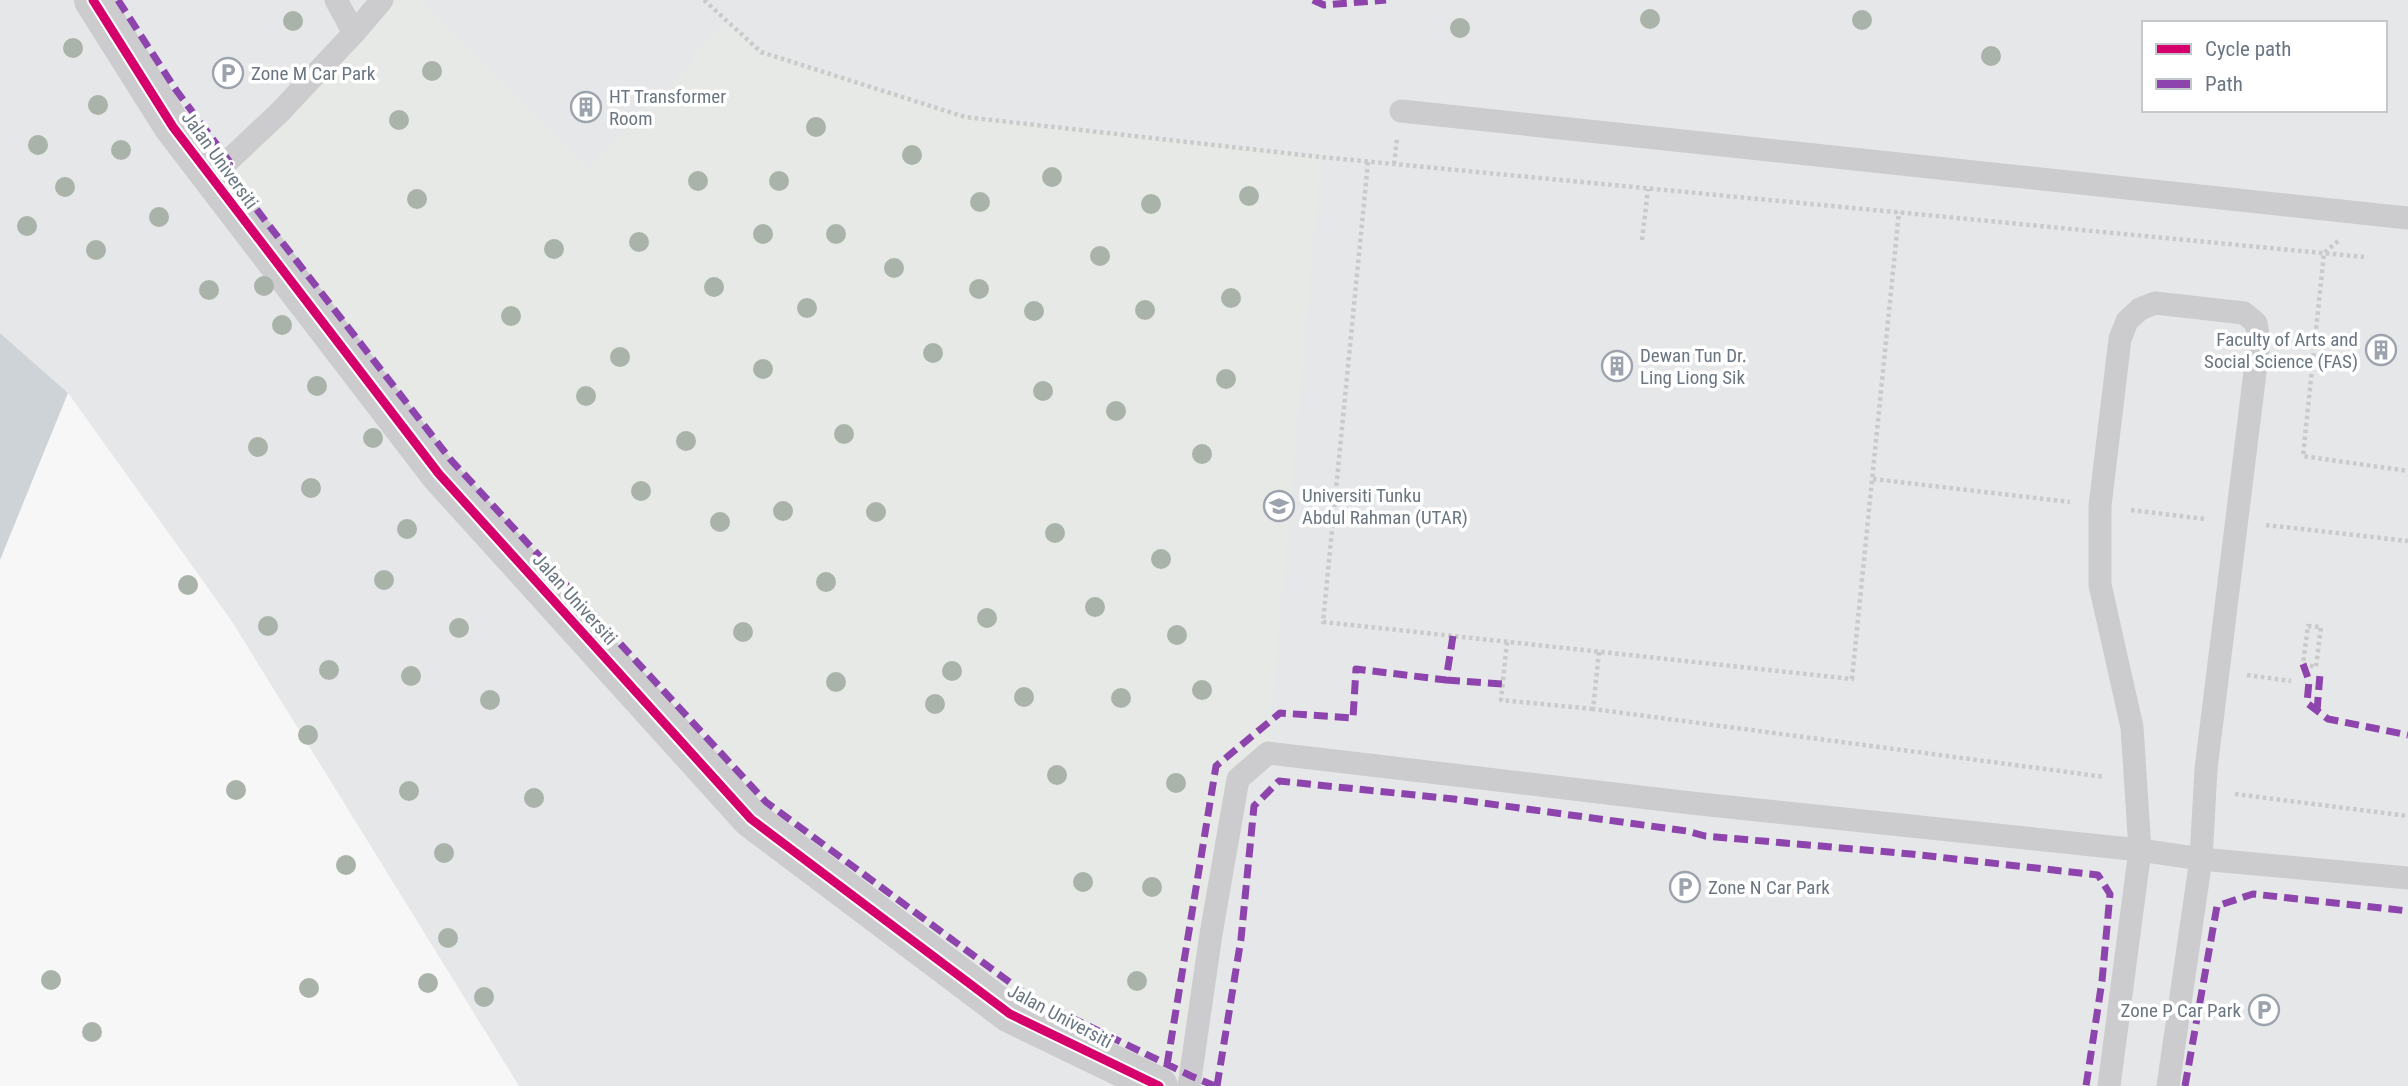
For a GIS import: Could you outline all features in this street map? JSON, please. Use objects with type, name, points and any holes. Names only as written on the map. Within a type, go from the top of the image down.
[{"type":"street","name":"Jalan Universiti","points":[[93,0],[173,127],[210,178],[439,474],[751,820],[1010,1014],[1135,1081]]},
{"type":"lane","points":[[336,0],[354,33]]},
{"type":"lane","points":[[210,178],[280,112],[382,0]]},
{"type":"lane","points":[[1401,111],[2408,218]]},
{"type":"lane","points":[[2109,1086],[2140,850],[2132,727],[2100,584],[2099,506],[2120,339],[2127,321],[2140,309],[2155,303],[2244,313],[2256,323],[2259,340],[2205,790],[2201,859],[2168,1086]]},
{"type":"lane","points":[[1189,1086],[1211,934],[1238,779],[1268,753],[2201,859],[2408,878]]},
{"type":"path","points":[[705,0],[761,51],[965,117],[1368,162],[2364,257]]},
{"type":"path","points":[[1368,162],[1323,622],[1852,679],[1899,212]]},
{"type":"path","points":[[1642,240],[1648,188]]},
{"type":"path","points":[[2324,253],[2303,456],[2408,471]]},
{"type":"path","points":[[1873,479],[2099,506]]},
{"type":"path","points":[[2308,626],[2320,627],[2316,667],[2303,664],[2308,626]]},
{"type":"path","points":[[1507,642],[1501,700],[1593,709],[2136,781]]},
{"type":"path","points":[[1593,709],[1599,652]]},
{"type":"path","points":[[2205,790],[2408,816]]},
{"type":"shaded area","name":"Universiti Tunku Abdul Rahman (UTAR)","points":[[0,0],[2408,0],[2408,1086],[519,1086],[231,620],[68,393],[0,333]]},
{"type":"shaded area","points":[[389,0],[422,0],[588,170],[728,22],[761,52],[965,117],[1321,157],[1268,753],[1238,780],[1190,1086],[1159,1086],[1010,1014],[751,819],[210,178]]},
{"type":"shaded area","points":[[0,333],[68,393],[0,560]]},
{"type":"marked path","points":[[118,0],[176,90],[229,161],[240,188],[451,460],[766,802],[1031,998],[1215,1086]]},
{"type":"marked path","points":[[1313,0],[1324,5],[1386,0]]},
{"type":"marked path","points":[[1167,1065],[1216,766],[1280,713],[1353,718],[1356,669],[1446,680],[1453,636]]},
{"type":"marked path","points":[[2303,664],[2309,681],[2307,703],[2328,719],[2408,735]]},
{"type":"marked path","points":[[2317,711],[2320,674]]},
{"type":"marked path","points":[[1446,680],[1502,684]]},
{"type":"marked path","points":[[1217,1086],[1241,939],[1254,806],[1279,781],[1454,799],[1687,831],[1705,836],[1911,854],[2098,875],[2110,894],[2102,981],[2086,1086]]},
{"type":"marked path","points":[[2185,1086],[2217,906],[2253,894],[2408,911]]},
{"type":"cycle path","points":[[93,0],[173,127],[439,474],[751,819],[1010,1014],[1159,1086]]},
{"type":"place","name":"Zone M Car Park","points":[[228,73]]},
{"type":"place","name":"HT Transformer Room","points":[[586,107]]},
{"type":"place","name":"Faculty of Arts and Social Science (FAS)","points":[[2381,350]]},
{"type":"place","name":"Dewan Tun Dr. Ling Liong Sik","points":[[1617,366]]},
{"type":"place","name":"Universiti Tunku Abdul Rahman (UTAR)","points":[[1279,506]]},
{"type":"place","name":"Zone N Car Park","points":[[1685,887]]},
{"type":"place","name":"Zone P Car Park","points":[[2264,1010]]}]
